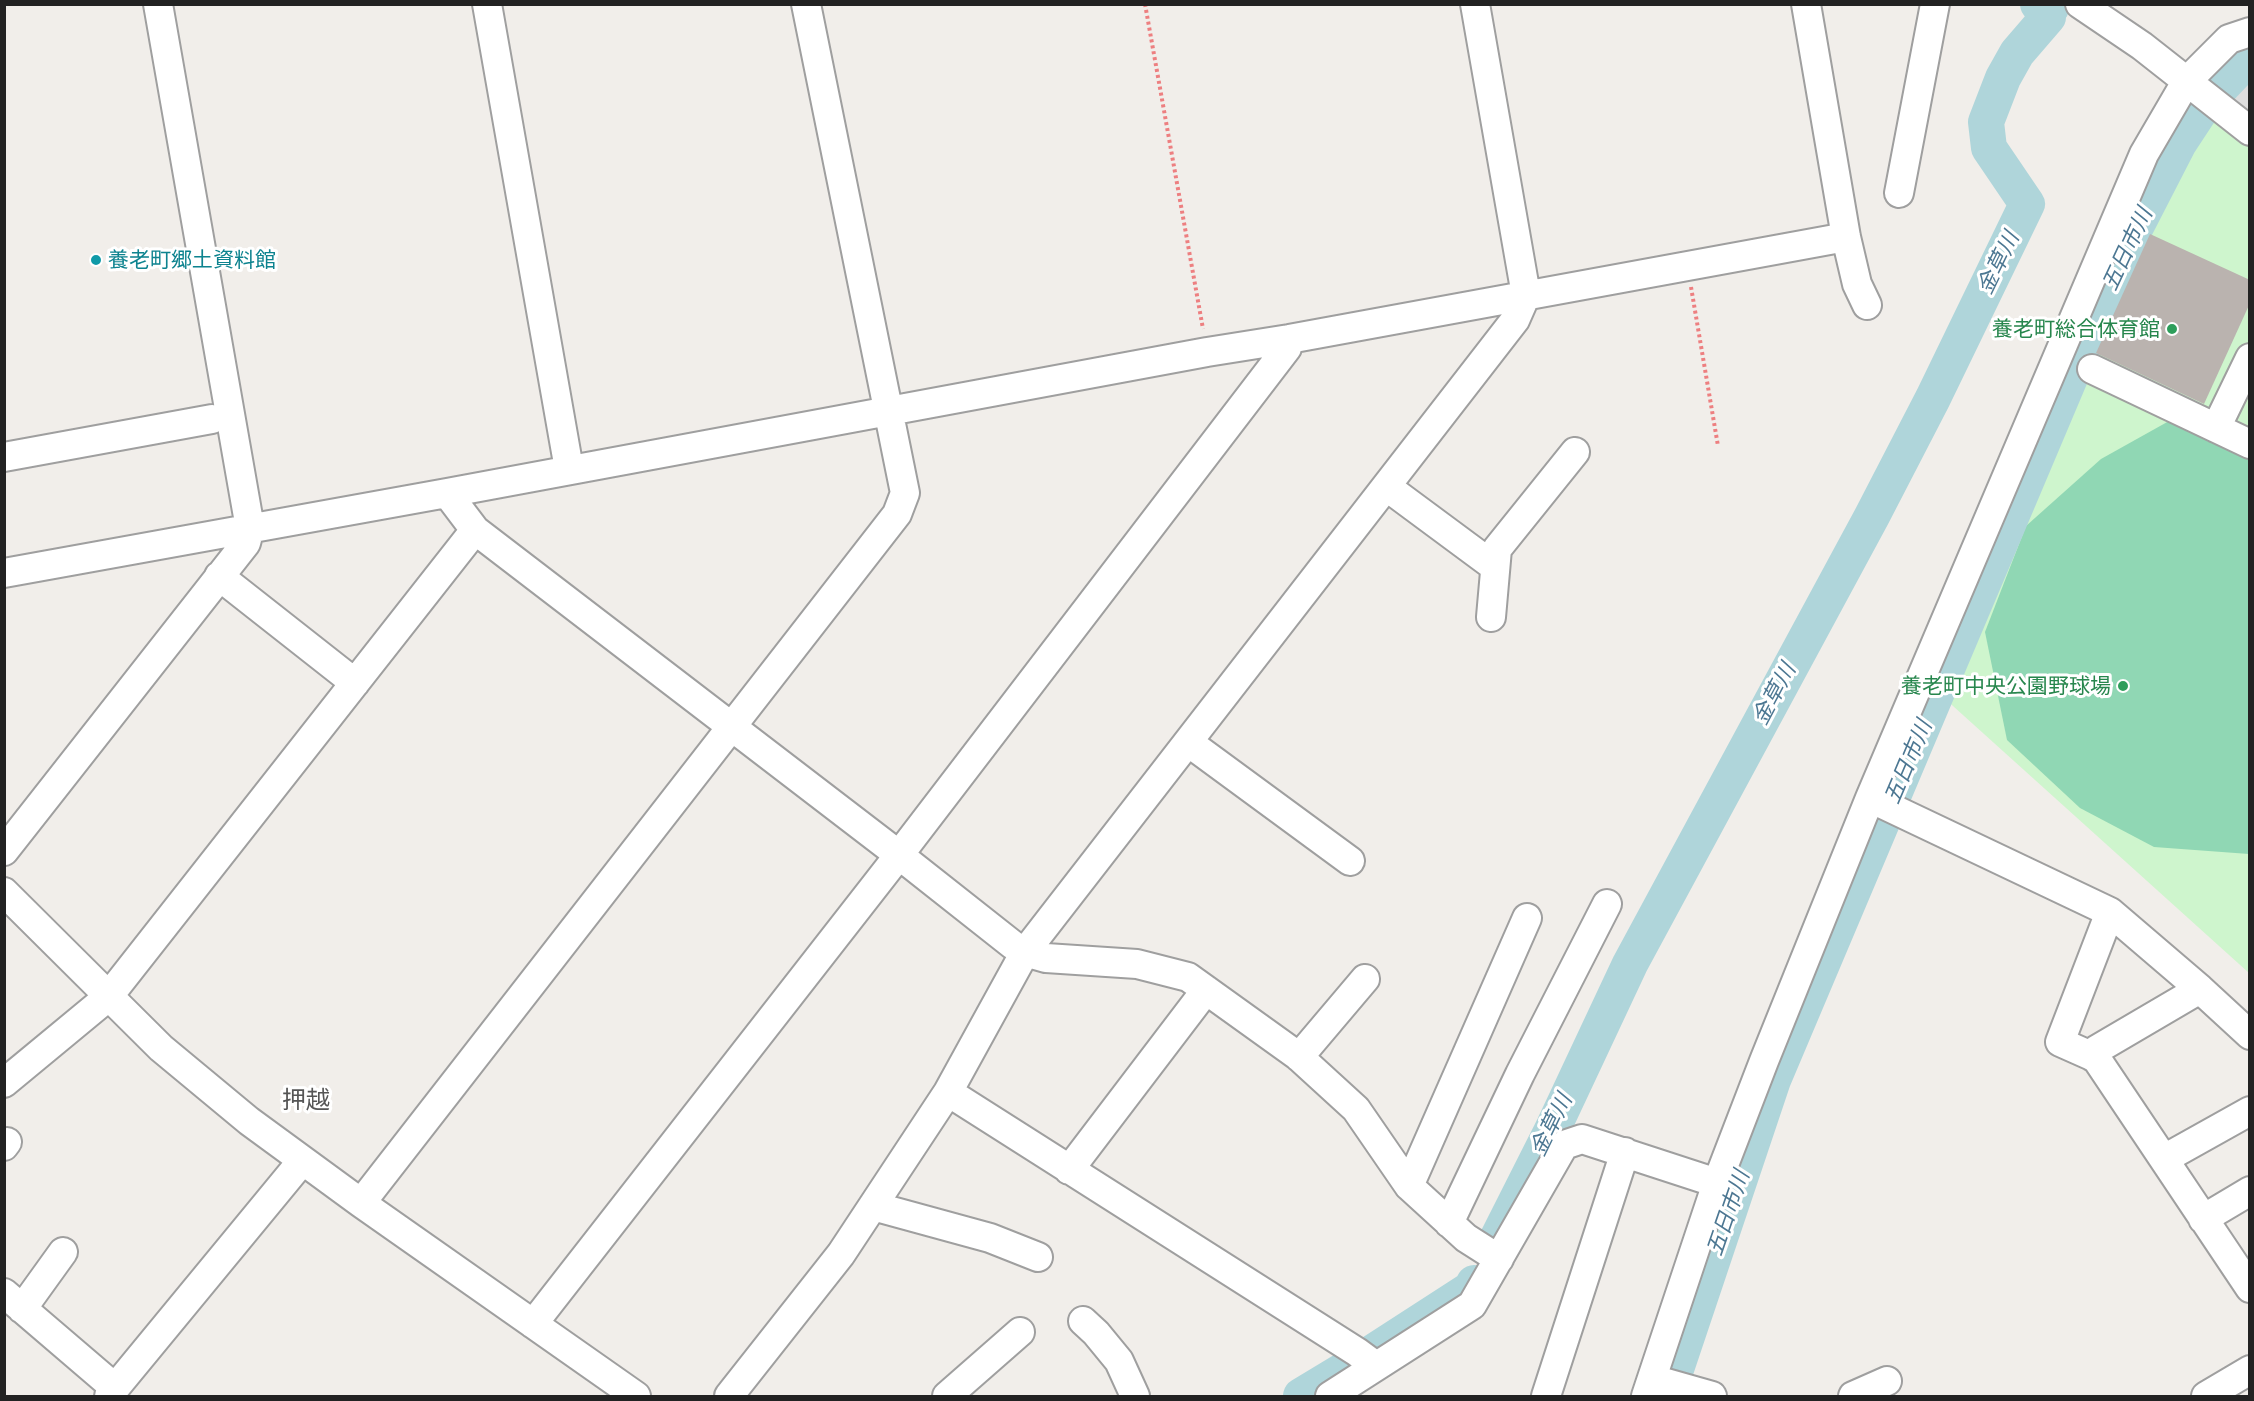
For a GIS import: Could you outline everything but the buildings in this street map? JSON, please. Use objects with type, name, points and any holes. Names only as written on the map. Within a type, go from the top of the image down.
[{"type":"street","points":[[4,851],[246,543],[250,528],[158,4]]},
{"type":"street","points":[[487,4],[569,469]]},
{"type":"street","points":[[361,1203],[897,514],[905,493],[806,4]]},
{"type":"street","points":[[729,1396],[841,1254],[873,1206],[948,1092],[1025,952],[1515,320],[1526,295],[1475,4]]},
{"type":"street","points":[[1806,4],[1846,237],[1857,284],[1867,305]]},
{"type":"street","points":[[1899,193],[1935,4]]},
{"type":"street","points":[[2080,4],[2142,46],[2250,131]]},
{"type":"street","points":[[1712,1396],[1649,1388],[1717,1183],[1764,1060],[1870,798],[2144,154],[2186,82],[2229,39],[2250,32]]},
{"type":"street","points":[[4,573],[1207,351],[1288,339],[1846,237]]},
{"type":"street","points":[[533,1324],[899,855],[1287,348],[1288,339]]},
{"type":"street","points":[[2216,428],[2250,358]]},
{"type":"street","points":[[2092,369],[2250,444]]},
{"type":"street","points":[[4,457],[212,418]]},
{"type":"street","points":[[1491,616],[1497,549],[1575,452]]},
{"type":"street","points":[[1387,487],[1495,567]]},
{"type":"street","points":[[447,493],[475,530],[1013,945],[1025,952],[1046,958],[1137,964],[1188,977],[1299,1057],[1356,1109],[1409,1186],[1466,1238],[1491,1253]]},
{"type":"street","points":[[4,1083],[108,997],[475,530]]},
{"type":"street","points":[[219,576],[355,683]]},
{"type":"street","points":[[1188,742],[1350,861]]},
{"type":"street","points":[[1870,798],[2110,912],[2250,1035]]},
{"type":"street","points":[[4,892],[169,1055],[249,1121],[361,1203],[636,1396]]},
{"type":"street","points":[[1449,1222],[1607,904]]},
{"type":"street","points":[[2110,912],[2060,1042],[2096,1058],[2247,1280]]},
{"type":"street","points":[[1409,1186],[1527,918]]},
{"type":"street","points":[[1299,1057],[1365,979]]},
{"type":"street","points":[[2092,1057],[2096,1050],[2200,989]]},
{"type":"street","points":[[1069,1170],[1206,990]]},
{"type":"street","points":[[948,1092],[1376,1366]]},
{"type":"street","points":[[2164,1159],[2250,1111]]},
{"type":"street","points":[[1330,1396],[1472,1305],[1491,1253],[1564,1145],[1582,1139],[1717,1183]]},
{"type":"street","points":[[1546,1396],[1625,1152]]},
{"type":"street","points":[[63,1252],[13,1301],[119,1392],[302,1161]]},
{"type":"street","points":[[2204,1219],[2250,1191]]},
{"type":"street","points":[[873,1206],[990,1238],[1038,1257]]},
{"type":"street","points":[[1083,1321],[1119,1361],[1135,1396]]},
{"type":"street","points":[[947,1396],[1020,1332]]},
{"type":"street","points":[[2206,1396],[2250,1370]]},
{"type":"street","points":[[1853,1396],[1887,1381]]},
{"type":"path","points":[[1145,4],[1207,351]]},
{"type":"path","points":[[1687,266],[1718,446]]},
{"type":"green space","points":[[2249,67],[2249,973],[1943,697],[2146,224],[2202,122]]},
{"type":"green space","name":"養老町中央公園野球場","points":[[2178,416],[2249,451],[2249,854],[2154,847],[2080,808],[2007,740],[1985,632],[2026,526],[2101,459]]},
{"type":"shaded area","points":[[2249,74],[2249,120],[2227,103]]},
{"type":"waterway","name":"金草川","points":[[1498,1237],[1554,1126],[1630,964],[1872,516],[1933,398],[2027,204],[1989,148],[1986,122],[2003,78],[2017,53],[2048,17],[2038,4]]},
{"type":"waterway","points":[[2048,17],[2058,11]]},
{"type":"waterway","name":"五日市川","points":[[1667,1396],[1773,1080],[2124,250],[2179,143],[2204,105],[2250,57]]},
{"type":"waterway","name":"金草川","points":[[1373,1352],[1472,1288],[1474,1283]]},
{"type":"waterway","name":"金草川","points":[[1301,1396],[1354,1364]]},
{"type":"place","name":"養老町郷土資料館","points":[[96,260]]},
{"type":"place","name":"養老町総合体育館","points":[[2172,329]]},
{"type":"place","name":"養老町中央公園野球場","points":[[2123,686]]},
{"type":"district","name":"押越","points":[[306,1100]]}]
